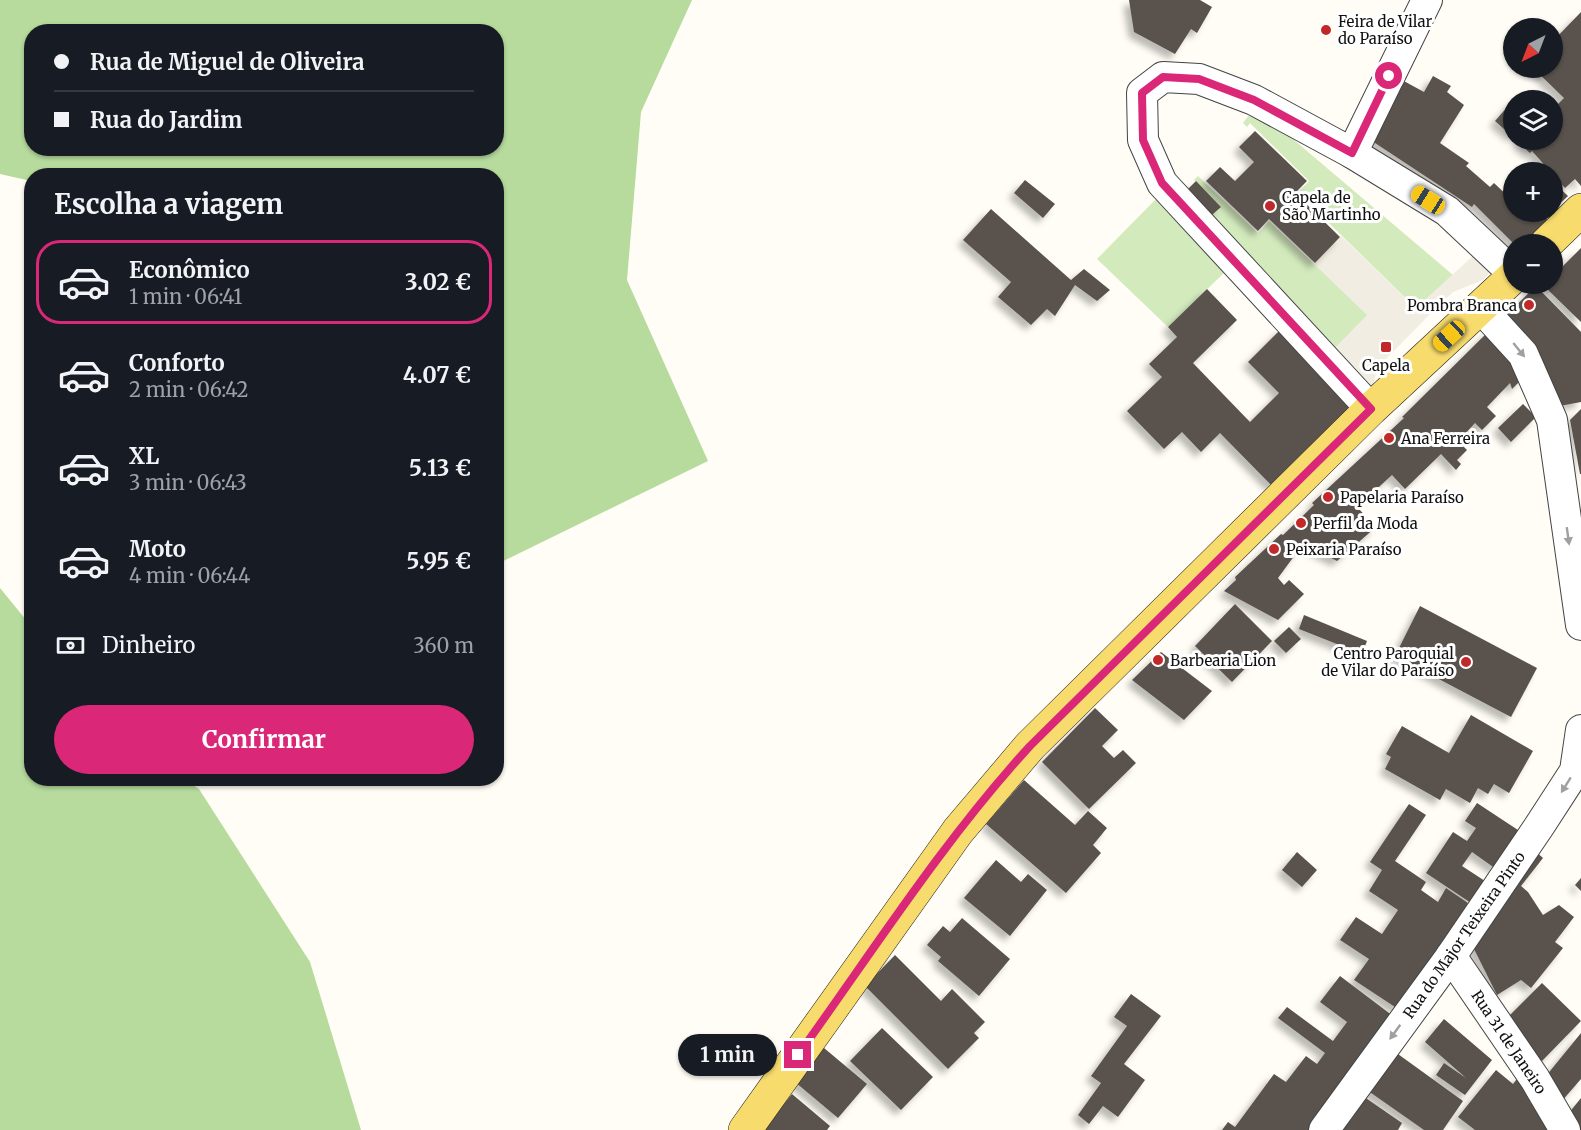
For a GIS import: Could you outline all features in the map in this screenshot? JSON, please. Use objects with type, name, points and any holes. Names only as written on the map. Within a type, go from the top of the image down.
[{"type":"main road","points":[[1556,234],[1581,210]]},
{"type":"main road","points":[[745,1130],[957,831],[994,785],[1038,738],[1371,409],[1503,285]]},
{"type":"street","points":[[1352,153],[1427,0]]},
{"type":"street","points":[[1371,409],[1162,183],[1143,140],[1142,93],[1163,77],[1199,79],[1254,100],[1352,153],[1447,211],[1503,264]]},
{"type":"street","points":[[1480,307],[1523,354],[1552,420],[1581,625]]},
{"type":"street","name":"Rua do Major Teixeira Pinto","points":[[1324,1130],[1451,956],[1575,771],[1581,730]]},
{"type":"street","name":"Rua 31 de Janeiro","points":[[1451,956],[1535,1079],[1565,1130]]},
{"type":"green space","points":[[0,0],[692,0],[641,112],[627,280],[708,461],[504,561],[504,168],[24,168],[24,179],[0,174]]},
{"type":"green space","points":[[1249,115],[1281,129],[1453,275],[1416,308],[1298,193],[1309,181],[1250,123],[1247,127],[1243,123]]},
{"type":"green space","points":[[1198,176],[1258,233],[1269,221],[1368,315],[1329,354],[1205,221],[1220,206],[1194,180]]},
{"type":"green space","points":[[1157,198],[1226,271],[1168,327],[1097,259]]},
{"type":"green space","points":[[0,588],[24,617],[24,786],[194,786],[199,789],[310,962],[361,1130],[0,1130]]},
{"type":"shaded area","points":[[1341,236],[1416,308],[1473,256],[1490,272],[1483,280],[1453,292],[1430,314],[1378,367],[1372,388],[1329,354],[1367,315],[1314,264]]},
{"type":"building","points":[[1129,0],[1200,0],[1212,7],[1197,33],[1191,29],[1175,54],[1134,32]]},
{"type":"building","points":[[1581,12],[1581,186],[1575,179],[1565,188],[1563,186],[1563,162],[1542,162],[1532,151],[1530,153],[1527,150],[1563,150],[1563,90],[1556,90],[1543,78],[1563,78],[1563,31]]},
{"type":"building","points":[[1433,76],[1451,86],[1447,92],[1464,105],[1440,143],[1469,163],[1466,166],[1490,187],[1494,183],[1503,192],[1503,222],[1546,222],[1534,234],[1504,234],[1474,204],[1472,207],[1372,141],[1402,80],[1424,92]]},
{"type":"building","points":[[1503,112],[1503,128],[1495,121]]},
{"type":"building","name":"Capela de São Martinho","points":[[1255,131],[1307,181],[1295,193],[1340,237],[1315,263],[1269,219],[1258,231],[1206,181],[1220,167],[1235,181],[1254,162],[1239,147]]},
{"type":"building","points":[[1025,180],[1055,204],[1043,218],[1014,193]]},
{"type":"building","points":[[1196,181],[1221,207],[1205,221],[1181,196]]},
{"type":"building","points":[[1563,191],[1568,196],[1563,201]]},
{"type":"building","points":[[991,209],[1071,280],[1084,269],[1110,290],[1097,301],[1075,285],[1055,316],[1047,309],[1031,325],[998,297],[1011,282],[963,240]]},
{"type":"building","points":[[1581,248],[1581,322],[1552,294],[1563,294],[1563,266]]},
{"type":"building","points":[[1207,289],[1237,320],[1193,363],[1250,422],[1279,393],[1248,362],[1283,327],[1358,403],[1273,487],[1220,433],[1201,452],[1182,432],[1164,449],[1127,411],[1162,377],[1149,364],[1177,337],[1168,327]]},
{"type":"building","points":[[1528,294],[1544,294],[1581,332],[1581,402],[1554,407],[1499,322]]},
{"type":"building","points":[[1490,330],[1524,377],[1512,389],[1510,383],[1487,407],[1496,416],[1482,430],[1475,423],[1462,437],[1466,440],[1462,445],[1467,450],[1457,460],[1461,464],[1456,470],[1441,454],[1405,489],[1392,475],[1357,507],[1376,527],[1337,561],[1303,544],[1278,578],[1284,585],[1289,580],[1304,594],[1278,620],[1224,591],[1236,580],[1235,577],[1281,534],[1283,535],[1314,505],[1312,503],[1404,418],[1402,417]]},
{"type":"building","points":[[1523,404],[1536,417],[1511,442],[1498,428]]},
{"type":"building","points":[[1581,409],[1581,474],[1580,474],[1570,420]]},
{"type":"building","points":[[1235,604],[1272,641],[1232,682],[1195,646]]},
{"type":"building","name":"Centro Paroquial de Vilar do Paraíso","points":[[1420,606],[1537,668],[1511,717],[1395,656]]},
{"type":"building","points":[[1304,615],[1367,641],[1362,654],[1299,629]]},
{"type":"building","points":[[1289,627],[1301,639],[1286,653],[1274,641]]},
{"type":"building","points":[[1161,652],[1212,691],[1184,720],[1132,680]]},
{"type":"building","points":[[1095,708],[1118,730],[1102,746],[1114,758],[1123,750],[1136,763],[1089,809],[1042,762]]},
{"type":"building","points":[[1471,715],[1533,751],[1509,793],[1494,784],[1488,794],[1478,788],[1470,803],[1446,789],[1440,800],[1385,769],[1391,757],[1386,754],[1402,726],[1449,753]]},
{"type":"building","points":[[1024,780],[1075,825],[1088,811],[1107,828],[1093,845],[1101,853],[1066,893],[986,824]]},
{"type":"building","points":[[1477,803],[1521,832],[1496,869],[1472,852],[1462,866],[1485,881],[1471,903],[1426,873],[1453,832],[1467,841],[1476,828],[1465,821]]},
{"type":"building","points":[[1409,804],[1426,815],[1395,861],[1426,882],[1421,890],[1438,902],[1446,888],[1468,903],[1398,1009],[1354,980],[1369,959],[1340,940],[1356,917],[1382,934],[1398,910],[1369,891],[1382,870],[1370,862]]},
{"type":"building","points":[[1532,848],[1543,858],[1521,886],[1528,892],[1543,915],[1559,905],[1574,917],[1555,942],[1563,948],[1531,988],[1521,980],[1497,995],[1468,937]]},
{"type":"building","points":[[1297,852],[1317,870],[1302,887],[1282,870]]},
{"type":"building","points":[[996,860],[1021,882],[1028,874],[1047,890],[1010,936],[964,898]]},
{"type":"building","points":[[1581,878],[1581,891],[1575,885]]},
{"type":"building","points":[[962,918],[1010,959],[979,996],[938,961],[941,957],[927,945],[943,926],[950,932]]},
{"type":"building","points":[[895,955],[941,1001],[952,989],[985,1022],[974,1033],[979,1038],[948,1069],[865,986]]},
{"type":"building","points":[[1340,976],[1397,1019],[1315,1130],[1222,1130],[1228,1122],[1235,1127],[1274,1074],[1286,1082],[1306,1056],[1317,1064],[1325,1053],[1278,1018],[1287,1007],[1333,1041],[1347,1022],[1320,1002]]},
{"type":"building","points":[[1542,983],[1581,1021],[1542,1061],[1502,1023]]},
{"type":"building","points":[[1131,994],[1161,1016],[1124,1064],[1145,1080],[1118,1117],[1103,1106],[1089,1124],[1078,1115],[1101,1083],[1091,1076],[1127,1026],[1114,1017]]},
{"type":"building","points":[[1444,1019],[1492,1060],[1465,1095],[1436,1075],[1444,1063],[1466,1078],[1425,1042]]},
{"type":"building","points":[[882,1028],[933,1077],[901,1110],[850,1061]]},
{"type":"building","points":[[1581,1033],[1581,1079],[1561,1102],[1546,1076]]},
{"type":"building","points":[[824,1048],[867,1084],[838,1118],[795,1082]]},
{"type":"building","points":[[1391,1049],[1463,1101],[1443,1130],[1424,1130],[1364,1088]]},
{"type":"building","points":[[1496,1070],[1513,1084],[1520,1075],[1539,1091],[1530,1102],[1554,1122],[1548,1130],[1475,1130],[1458,1117]]},
{"type":"building","points":[[792,1094],[830,1126],[827,1130],[763,1130]]},
{"type":"building","points":[[1360,1094],[1402,1123],[1398,1130],[1335,1130]]},
{"type":"building","points":[[1581,1098],[1581,1130],[1576,1130],[1564,1119]]},
{"type":"place","name":"Feira de Vilar do Paraíso","points":[[1326,30]]},
{"type":"place","name":"Capela de São Martinho","points":[[1270,206]]},
{"type":"place","name":"Pombra Branca","points":[[1529,305]]},
{"type":"place","name":"Capela","points":[[1386,347]]},
{"type":"place","name":"Ana Ferreira","points":[[1389,438]]},
{"type":"place","name":"Papelaria Paraíso","points":[[1328,497]]},
{"type":"place","name":"Perfil da Moda","points":[[1301,523]]},
{"type":"place","name":"Peixaria Paraíso","points":[[1274,549]]},
{"type":"place","name":"Barbearia Lion","points":[[1158,660]]},
{"type":"place","name":"Centro Paroquial de Vilar do Paraíso","points":[[1466,662]]},
{"type":"route","points":[[798,1055],[957,831],[994,785],[1030,746],[1371,409],[1162,183],[1143,140],[1142,93],[1163,77],[1199,79],[1254,100],[1352,153],[1389,76]]}]
